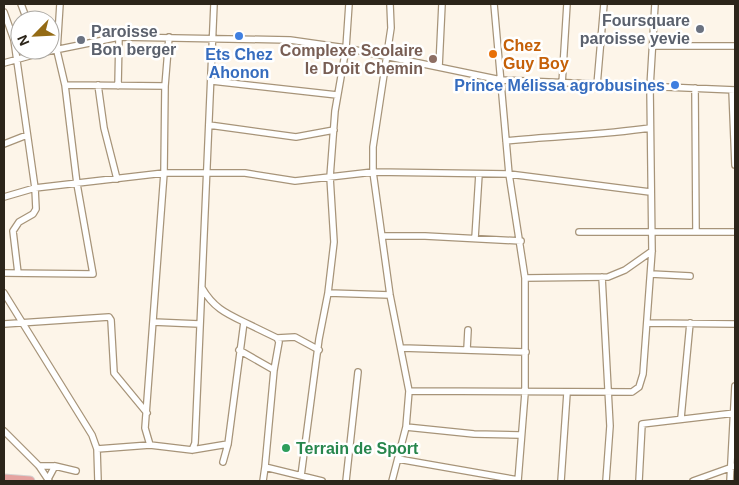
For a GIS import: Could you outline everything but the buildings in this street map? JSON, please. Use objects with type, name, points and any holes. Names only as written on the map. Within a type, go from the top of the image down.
[{"type":"main road","points":[[4,479],[30,481]]},
{"type":"street","points":[[196,449],[194,443],[212,81],[214,4]]},
{"type":"street","points":[[302,476],[334,242],[330,177],[337,95],[346,48],[349,4]]},
{"type":"street","points":[[390,4],[391,28],[373,148],[372,172],[390,295],[409,391],[406,427],[392,481]]},
{"type":"street","points":[[439,67],[442,4]]},
{"type":"street","points":[[398,459],[518,481],[520,435],[525,394],[525,278],[521,241],[509,174],[494,4]]},
{"type":"street","points":[[562,84],[567,4]]},
{"type":"street","points":[[597,85],[604,4]]},
{"type":"street","points":[[409,391],[525,394],[608,393],[632,392],[638,387],[643,374],[651,274],[650,87],[655,4]]},
{"type":"street","points":[[4,12],[10,26]]},
{"type":"street","points":[[118,86],[119,36]]},
{"type":"street","points":[[60,50],[119,36],[290,40],[346,48],[501,80],[734,90],[735,165]]},
{"type":"street","points":[[150,445],[145,428],[164,173],[165,86],[169,38]]},
{"type":"street","points":[[653,46],[735,46]]},
{"type":"street","points":[[17,60],[35,188],[36,209],[33,214],[19,222],[13,231],[18,273]]},
{"type":"street","points":[[4,272],[93,274],[77,184],[65,85],[59,60]]},
{"type":"street","points":[[212,81],[337,95]]},
{"type":"street","points":[[65,85],[165,86]]},
{"type":"street","points":[[98,85],[104,128],[117,179]]},
{"type":"street","points":[[695,88],[696,232]]},
{"type":"street","points":[[209,125],[296,137],[334,130]]},
{"type":"street","points":[[506,141],[552,136],[594,136],[650,128]]},
{"type":"street","points":[[4,144],[28,136]]},
{"type":"street","points":[[4,197],[35,188],[164,173],[245,174],[295,181],[372,172],[509,174],[650,192]]},
{"type":"street","points":[[475,238],[479,174]]},
{"type":"street","points":[[579,232],[735,232]]},
{"type":"street","points":[[382,236],[521,241]]},
{"type":"street","points":[[525,278],[602,277],[616,275],[652,251]]},
{"type":"street","points":[[651,274],[690,276]]},
{"type":"street","points":[[602,277],[610,426],[606,481]]},
{"type":"street","points":[[202,288],[209,301],[220,311],[277,338],[295,337],[319,350]]},
{"type":"street","points":[[4,293],[92,436],[97,449],[98,481]]},
{"type":"street","points":[[328,293],[390,295]]},
{"type":"street","points":[[4,324],[109,317],[111,320],[114,373],[147,413]]},
{"type":"street","points":[[153,322],[199,324]]},
{"type":"street","points":[[223,462],[228,444],[244,322]]},
{"type":"street","points":[[681,418],[690,323]]},
{"type":"street","points":[[647,324],[735,324]]},
{"type":"street","points":[[467,349],[468,330]]},
{"type":"street","points":[[307,342],[320,336]]},
{"type":"street","points":[[263,481],[274,370],[280,342],[277,338]]},
{"type":"street","points":[[402,348],[526,352]]},
{"type":"street","points":[[240,350],[274,370]]},
{"type":"street","points":[[344,480],[358,372]]},
{"type":"street","points":[[730,481],[733,467],[735,386]]},
{"type":"street","points":[[561,481],[567,393]]},
{"type":"street","points":[[639,481],[642,424],[734,413]]},
{"type":"street","points":[[406,427],[474,434],[520,435]]},
{"type":"street","points":[[4,431],[39,466],[49,480]]},
{"type":"street","points":[[97,449],[150,445],[196,449],[228,444]]},
{"type":"street","points":[[39,466],[55,466],[76,471]]},
{"type":"street","points":[[49,480],[55,466]]},
{"type":"street","points":[[265,467],[322,481]]},
{"type":"street","points":[[693,481],[733,467]]},
{"type":"place","name":"Foursquare paroisse yevie","points":[[700,29]]},
{"type":"place","name":"Ets Chez Ahonon","points":[[239,36]]},
{"type":"place","name":"Paroisse Bon berger","points":[[81,40]]},
{"type":"place","name":"Chez Guy Boy","points":[[493,54]]},
{"type":"place","name":"Complexe Scolaire le Droit Chemin","points":[[433,59]]},
{"type":"place","name":"Prince Mélissa agrobusines","points":[[675,85]]},
{"type":"place","name":"Terrain de Sport","points":[[286,448]]}]
